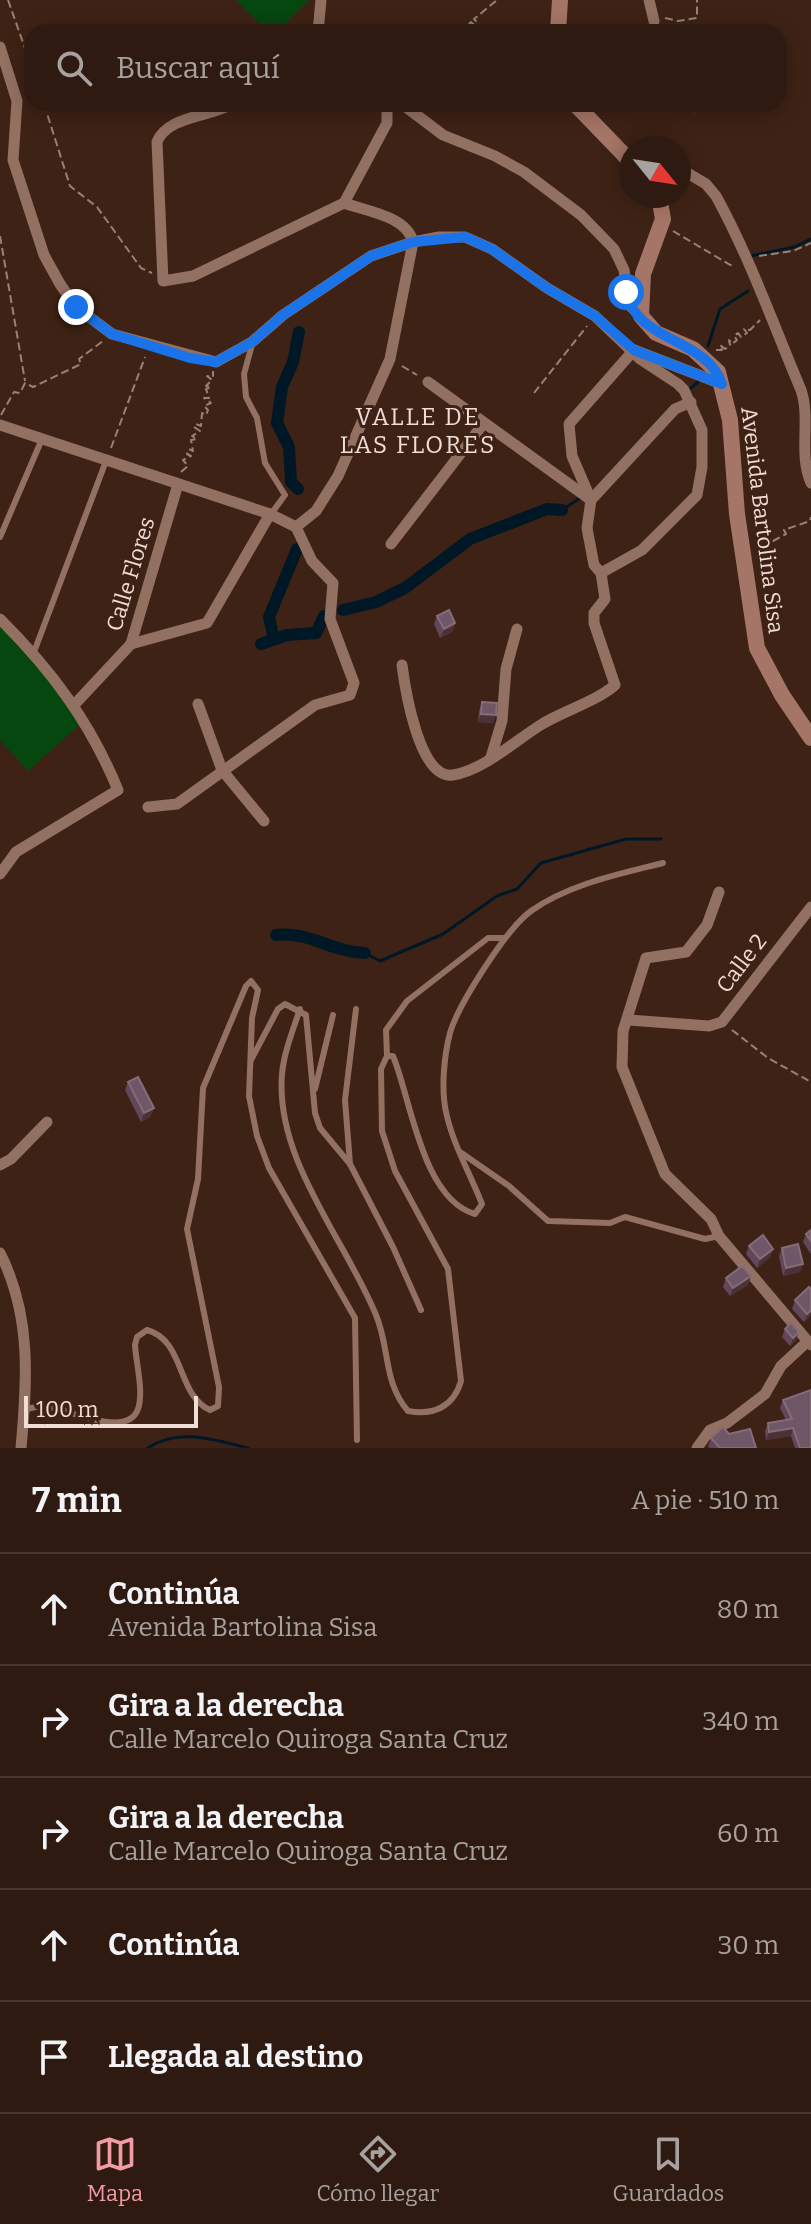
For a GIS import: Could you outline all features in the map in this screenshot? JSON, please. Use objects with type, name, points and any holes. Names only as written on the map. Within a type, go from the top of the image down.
[{"type":"street","points":[[319,24],[321,0]]},
{"type":"street","points":[[558,24],[560,0]]},
{"type":"street","points":[[649,0],[657,19]]},
{"type":"street","points":[[0,47],[17,101],[13,160],[44,255],[76,307],[112,334],[211,361],[253,341],[283,315],[354,266],[413,242],[465,237],[492,249],[547,288],[595,316],[640,359],[684,390],[702,430],[697,495],[642,550],[601,573]]},
{"type":"street","points":[[209,112],[170,126],[157,142],[163,281],[193,276],[344,203],[387,123],[387,112]]},
{"type":"street","points":[[413,112],[443,135],[495,156],[524,172],[581,215],[614,249],[624,270],[629,305],[641,316]]},
{"type":"street","points":[[583,112],[619,147]]},
{"type":"street","points":[[691,175],[706,184],[716,196],[779,333],[792,376],[802,393],[806,467],[811,483]]},
{"type":"street","points":[[296,527],[316,511],[338,476],[390,359],[413,242],[406,228],[394,221],[344,203]]},
{"type":"street","points":[[641,316],[643,274],[663,219],[661,208]]},
{"type":"street","name":"Avenida Bartolina Sisa","points":[[641,316],[656,333],[709,361],[722,384],[757,648],[782,695],[811,738]]},
{"type":"street","points":[[634,350],[722,384]]},
{"type":"street","points":[[402,665],[416,735],[443,774],[451,776],[491,757],[558,714],[615,685],[594,623],[594,613],[605,599],[601,573],[594,565],[587,528],[591,500],[572,456],[569,424],[634,350]]},
{"type":"street","points":[[428,382],[591,500]]},
{"type":"street","points":[[591,500],[675,409],[691,402]]},
{"type":"street","points":[[391,544],[484,423]]},
{"type":"street","points":[[0,425],[270,514],[296,527],[312,561],[333,583],[330,619],[353,690],[350,695],[315,705],[177,804],[148,807]]},
{"type":"street","name":"Calle Flores","points":[[75,704],[131,644],[181,484]]},
{"type":"street","points":[[131,644],[207,623],[270,514]]},
{"type":"street","points":[[0,619],[34,652],[75,704],[100,745],[118,790],[16,852],[0,874]]},
{"type":"street","points":[[491,757],[502,721],[506,669],[517,629]]},
{"type":"street","points":[[198,704],[222,770],[264,821]]},
{"type":"street","points":[[697,1448],[710,1430],[737,1416],[765,1394],[781,1366],[810,1343],[719,1236],[711,1219],[679,1191],[657,1159],[622,1067],[623,1031],[629,1020],[646,958],[686,952],[707,925],[719,892]]},
{"type":"street","name":"Calle 2","points":[[629,1020],[709,1026],[722,1022],[811,907]]},
{"type":"street","points":[[0,1165],[11,1159],[47,1122]]},
{"type":"street","points":[[0,1253],[21,1307],[26,1346],[26,1409],[21,1448]]},
{"type":"lane","points":[[253,341],[244,374],[246,397],[257,418],[265,463],[285,495],[270,514]]},
{"type":"lane","points":[[0,537],[42,439]]},
{"type":"lane","points":[[34,652],[106,461]]},
{"type":"lane","points":[[387,1056],[393,1056],[421,1145],[440,1185],[475,1214],[482,1204],[445,1110],[445,1054],[451,1029],[503,938],[532,910],[588,883],[663,863]]},
{"type":"lane","points":[[300,1009],[282,1071],[282,1097],[294,1154],[376,1315],[391,1385],[408,1411],[418,1413],[449,1404],[457,1395],[461,1381],[448,1269],[410,1204],[382,1131],[381,1069],[387,1056],[386,1030],[407,1001],[488,938],[503,938]]},
{"type":"lane","points":[[26,1409],[42,1406],[107,1423],[120,1423],[132,1418],[139,1408],[135,1345],[137,1337],[147,1330],[162,1337],[175,1355],[197,1403],[210,1410],[218,1406],[219,1387],[187,1229],[198,1179],[203,1088],[246,986],[251,981],[258,990],[252,1018],[249,1096],[269,1168],[355,1318],[357,1440]]},
{"type":"lane","points":[[250,1063],[278,1009],[285,1004],[300,1009],[307,1024],[313,1098],[320,1128],[350,1164],[421,1310]]},
{"type":"lane","points":[[350,1164],[345,1100],[356,1009]]},
{"type":"lane","points":[[313,1098],[333,1015]]},
{"type":"lane","points":[[459,1151],[509,1186],[548,1221],[610,1223],[625,1217],[645,1220],[705,1239],[719,1236]]},
{"type":"path","points":[[8,0],[24,45]]},
{"type":"path","points":[[469,24],[477,22],[474,19],[497,0]]},
{"type":"path","points":[[657,19],[678,21],[697,18],[697,0]]},
{"type":"path","points":[[47,112],[70,186],[97,207],[141,268],[163,281]]},
{"type":"path","points":[[669,229],[732,266],[738,260]]},
{"type":"path","points":[[0,236],[25,383],[20,393],[14,392],[0,416]]},
{"type":"path","points":[[754,258],[793,251],[811,243]]},
{"type":"path","points":[[534,393],[595,316]]},
{"type":"path","points":[[718,354],[716,350],[722,350],[720,345],[725,349],[730,345],[727,341],[732,344],[738,333],[741,337],[747,333],[744,329],[750,330],[759,318],[763,320]]},
{"type":"path","points":[[25,383],[33,387],[81,364],[79,359],[112,334]]},
{"type":"path","points":[[106,461],[150,344]]},
{"type":"path","points":[[390,359],[428,382]]},
{"type":"path","points":[[181,484],[180,474],[188,466],[183,460],[191,456],[187,454],[189,449],[193,451],[191,440],[197,439],[192,436],[200,431],[194,427],[196,424],[201,426],[202,413],[206,415],[208,410],[204,406],[211,403],[204,398],[209,398],[206,389],[211,389],[206,386],[212,380],[207,376],[213,377],[211,361]]},
{"type":"path","points":[[752,550],[752,544],[757,548],[757,543],[770,537],[773,541],[786,534],[784,530],[810,521],[811,517]]},
{"type":"path","points":[[722,1022],[768,1058],[811,1082]]},
{"type":"green space","points":[[236,0],[309,0],[285,24],[260,24]]},
{"type":"green space","points":[[0,626],[85,720],[28,771],[0,740]]},
{"type":"building","points":[[449,610],[455,623],[444,629],[437,616]]},
{"type":"building","points":[[482,702],[497,703],[496,715],[481,714]]},
{"type":"building","points":[[138,1077],[154,1108],[144,1113],[128,1082]]},
{"type":"building","points":[[763,1235],[773,1249],[760,1259],[749,1246]]},
{"type":"building","points":[[798,1244],[803,1264],[786,1268],[782,1248]]},
{"type":"building","points":[[742,1266],[751,1276],[733,1288],[726,1278]]},
{"type":"building","points":[[809,1287],[811,1310],[807,1314],[795,1300]]},
{"type":"building","points":[[791,1323],[799,1332],[793,1338],[785,1329]]},
{"type":"building","points":[[811,1390],[811,1448],[800,1448],[793,1428],[769,1432],[768,1423],[792,1419],[783,1400]]},
{"type":"building","points":[[723,1427],[729,1434],[750,1429],[756,1448],[720,1448],[711,1438]]},
{"type":"waterway","points":[[750,256],[794,247],[811,239]]},
{"type":"waterway","points":[[708,346],[720,309],[748,291]]},
{"type":"waterway","points":[[298,489],[291,482],[289,447],[277,423],[282,387],[293,362],[299,332]]},
{"type":"waterway","points":[[691,388],[698,382]]},
{"type":"waterway","points":[[562,510],[580,498]]},
{"type":"waterway","points":[[343,610],[376,602],[405,588],[470,539],[547,509],[562,510]]},
{"type":"waterway","points":[[274,639],[269,617],[297,549]]},
{"type":"waterway","points":[[261,644],[287,635],[316,633],[324,616]]},
{"type":"waterway","points":[[365,953],[380,961],[443,934],[497,896],[517,889],[541,863],[626,839],[661,839]]},
{"type":"waterway","points":[[276,935],[299,936],[365,953]]},
{"type":"waterway","points":[[148,1448],[172,1438],[184,1437],[210,1439],[248,1448]]},
{"type":"district","name":"VALLE DE LAS FLORES","points":[[418,431]]},
{"type":"route","points":[[76,307],[112,334],[190,358],[216,362],[252,342],[283,315],[371,256],[413,242],[439,237],[465,237],[492,249],[547,288],[595,316],[634,350],[641,350],[722,384],[718,372],[709,361],[693,349],[656,333],[641,316],[633,312],[626,292]]}]
